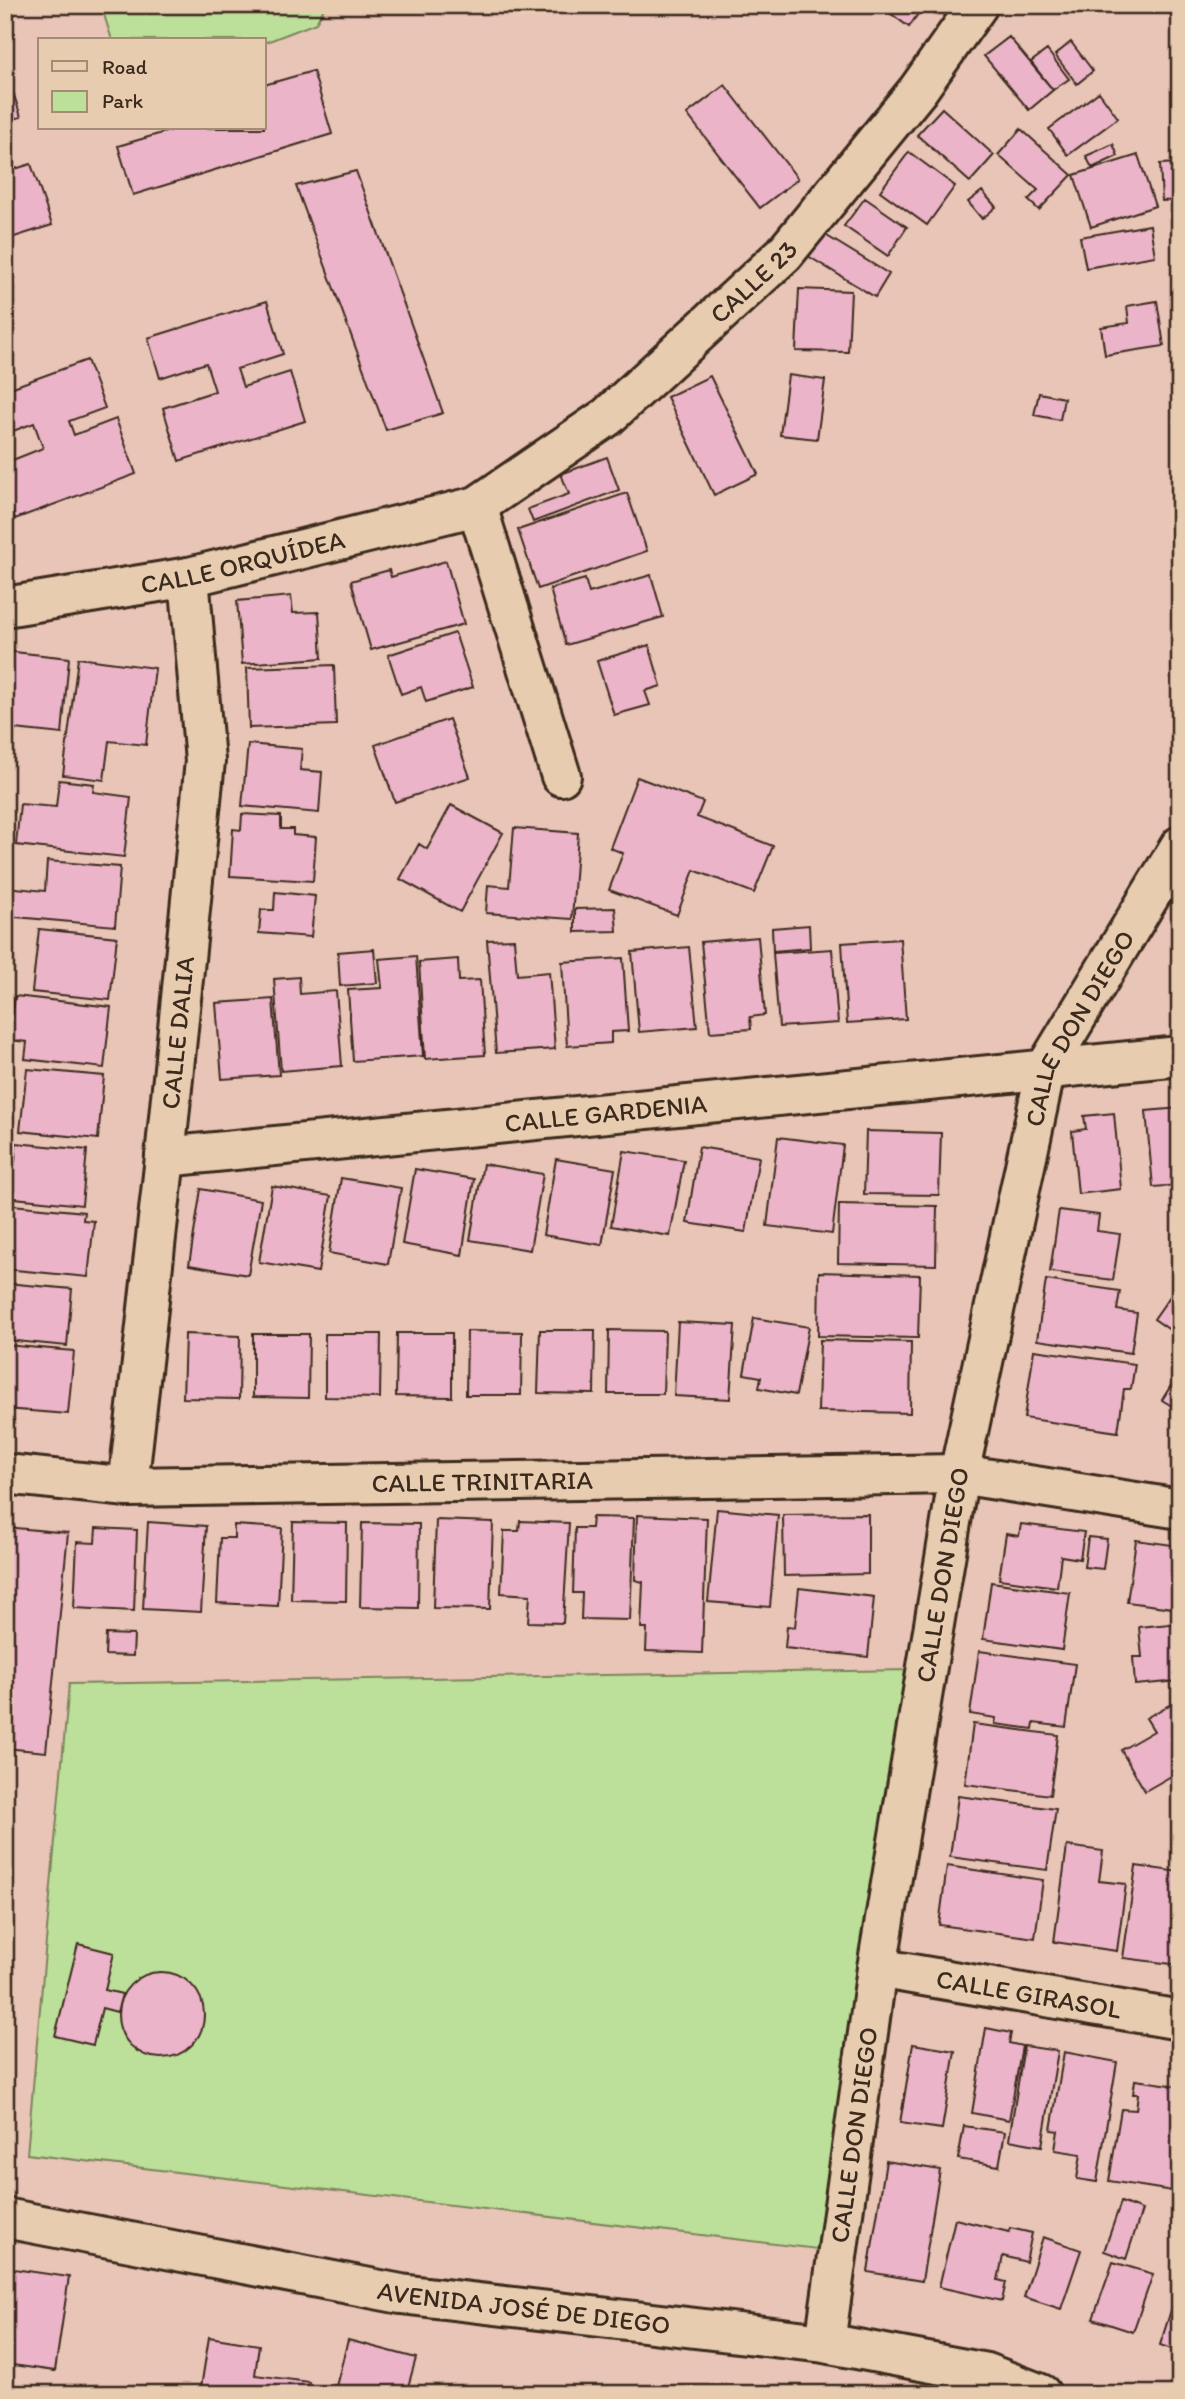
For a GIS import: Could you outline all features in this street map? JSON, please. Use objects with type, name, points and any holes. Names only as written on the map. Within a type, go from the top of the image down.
[{"type":"street","name":"CALLE 23","points":[[477,506],[607,417],[784,254],[918,90],[978,5]]},
{"type":"street","name":"CALLE ORQUÍDEA","points":[[5,607],[189,577],[477,506]]},
{"type":"street","points":[[477,506],[561,776]]},
{"type":"street","name":"CALLE DALIA","points":[[128,1487],[166,1157],[205,761],[189,577]]},
{"type":"street","name":"CALLE DON DIEGO","points":[[825,2343],[877,1968],[960,1474],[1046,1068],[1180,846]]},
{"type":"street","points":[[1046,1068],[1180,1056]]},
{"type":"street","name":"CALLE GARDENIA","points":[[166,1157],[1046,1068]]},
{"type":"street","name":"CALLE TRINITARIA","points":[[5,1474],[128,1487],[960,1474],[1180,1509]]},
{"type":"street","name":"CALLE GIRASOL","points":[[877,1968],[1180,2020]]},
{"type":"street","name":"AVENIDA JOSÉ DE DIEGO","points":[[5,2218],[401,2294],[825,2343],[986,2373],[1041,2394]]},
{"type":"green space","points":[[101,5],[326,5],[316,23],[266,42],[266,38],[111,38]]},
{"type":"green space","points":[[910,1670],[817,2249],[27,2154],[69,1684]]},
{"type":"building","points":[[879,5],[924,5],[909,27]]},
{"type":"building","points":[[1009,37],[1053,90],[1029,110],[984,56]]},
{"type":"building","points":[[1071,42],[1093,71],[1077,84],[1055,55]]},
{"type":"building","points":[[1047,50],[1069,79],[1053,90],[1031,62]]},
{"type":"building","points":[[5,67],[21,117],[5,121]]},
{"type":"building","points":[[313,71],[332,134],[133,195],[118,146],[172,130],[266,130],[266,84]]},
{"type":"building","points":[[725,85],[798,179],[760,208],[687,114]]},
{"type":"building","points":[[1099,92],[1118,118],[1068,155],[1049,129]]},
{"type":"building","points":[[942,108],[994,155],[970,182],[917,135]]},
{"type":"building","points":[[1021,129],[1072,175],[1039,210],[1028,200],[1038,190],[998,155]]},
{"type":"building","points":[[1113,144],[1118,156],[1092,168],[1086,156]]},
{"type":"building","points":[[909,152],[955,186],[927,225],[880,191]]},
{"type":"building","points":[[1138,155],[1155,206],[1091,227],[1074,175]]},
{"type":"building","points":[[1180,163],[1180,200],[1162,201],[1160,164]]},
{"type":"building","points":[[31,164],[52,225],[5,240],[5,172]]},
{"type":"building","points":[[356,171],[443,413],[386,430],[296,186]]},
{"type":"building","points":[[982,191],[996,207],[982,219],[968,202]]},
{"type":"building","points":[[865,198],[907,227],[888,256],[844,226]]},
{"type":"building","points":[[1150,225],[1155,256],[1086,268],[1080,237]]},
{"type":"building","points":[[822,233],[889,274],[875,297],[808,256]]},
{"type":"building","points":[[799,289],[851,291],[848,352],[796,351]]},
{"type":"building","points":[[267,301],[283,354],[237,369],[243,387],[290,372],[305,421],[179,461],[163,408],[215,391],[206,363],[160,378],[148,338]]},
{"type":"building","points":[[1157,301],[1164,346],[1105,355],[1101,327],[1129,323],[1127,306]]},
{"type":"building","points":[[87,360],[105,408],[69,421],[74,435],[116,419],[136,474],[15,519],[5,492],[5,463],[43,448],[34,423],[5,434],[5,390]]},
{"type":"building","points":[[788,375],[825,380],[817,439],[780,435]]},
{"type":"building","points":[[710,376],[758,474],[714,495],[667,397]]},
{"type":"building","points":[[1039,393],[1064,398],[1060,420],[1034,415]]},
{"type":"building","points":[[607,457],[619,490],[533,522],[528,509],[569,494],[561,474]]},
{"type":"building","points":[[627,493],[647,551],[538,589],[518,530]]},
{"type":"building","points":[[446,561],[464,624],[371,650],[351,581],[389,570],[391,577]]},
{"type":"building","points":[[651,575],[663,617],[566,645],[550,589],[585,579],[589,593]]},
{"type":"building","points":[[291,596],[293,613],[319,612],[322,658],[242,664],[237,601]]},
{"type":"building","points":[[455,633],[473,687],[426,702],[421,687],[401,694],[388,655]]},
{"type":"building","points":[[649,645],[661,686],[645,691],[650,705],[614,715],[597,661]]},
{"type":"building","points":[[5,651],[69,658],[62,734],[5,728]]},
{"type":"building","points":[[78,658],[155,668],[146,745],[109,741],[104,780],[63,775]]},
{"type":"building","points":[[334,665],[336,725],[249,728],[247,668]]},
{"type":"building","points":[[449,719],[470,777],[395,802],[375,745]]},
{"type":"building","points":[[248,744],[302,749],[300,770],[322,772],[319,813],[242,806]]},
{"type":"building","points":[[637,777],[703,802],[697,817],[773,846],[754,893],[694,870],[677,915],[609,890],[623,853],[610,848]]},
{"type":"building","points":[[59,780],[94,784],[93,792],[131,797],[124,857],[16,845],[20,804],[56,807]]},
{"type":"building","points":[[451,805],[503,833],[460,912],[400,879],[419,844],[427,849]]},
{"type":"building","points":[[242,814],[281,816],[281,829],[293,829],[293,835],[316,837],[313,881],[230,876],[233,829],[241,830]]},
{"type":"building","points":[[514,828],[578,833],[572,919],[486,913],[488,885],[509,887]]},
{"type":"building","points":[[47,861],[120,867],[115,926],[5,916],[6,887],[45,891]]},
{"type":"building","points":[[275,892],[315,896],[311,937],[259,933],[261,910],[274,910]]},
{"type":"building","points":[[615,908],[617,931],[575,932],[575,909]]},
{"type":"building","points":[[809,925],[810,948],[773,951],[772,928]]},
{"type":"building","points":[[39,929],[117,937],[110,1000],[32,992]]},
{"type":"building","points":[[758,937],[765,1015],[750,1017],[751,1029],[710,1032],[701,942]]},
{"type":"building","points":[[514,939],[517,975],[549,972],[555,1049],[496,1053],[487,940]]},
{"type":"building","points":[[900,939],[906,1019],[847,1023],[842,943]]},
{"type":"building","points":[[689,947],[697,1027],[639,1032],[632,952]]},
{"type":"building","points":[[374,949],[377,983],[340,986],[338,952]]},
{"type":"building","points":[[832,949],[838,1023],[779,1027],[773,953]]},
{"type":"building","points":[[416,956],[423,1056],[353,1061],[348,990],[382,988],[379,959]]},
{"type":"building","points":[[623,958],[628,1031],[611,1032],[611,1043],[567,1046],[562,962]]},
{"type":"building","points":[[458,959],[459,981],[480,980],[485,1055],[425,1059],[419,962]]},
{"type":"building","points":[[299,977],[300,994],[336,991],[342,1066],[281,1071],[274,979]]},
{"type":"building","points":[[15,996],[111,1007],[104,1068],[25,1059],[27,1042],[9,1040]]},
{"type":"building","points":[[273,999],[279,1075],[222,1079],[216,1003]]},
{"type":"building","points":[[27,1069],[104,1076],[98,1139],[20,1131]]},
{"type":"building","points":[[1180,1108],[1180,1185],[1153,1187],[1146,1111]]},
{"type":"building","points":[[1114,1113],[1121,1189],[1078,1194],[1072,1131],[1086,1129],[1084,1116]]},
{"type":"building","points":[[866,1131],[941,1133],[939,1195],[864,1194]]},
{"type":"building","points":[[778,1137],[843,1145],[832,1234],[767,1226]]},
{"type":"building","points":[[16,1143],[87,1150],[82,1205],[5,1197],[5,1161],[15,1162]]},
{"type":"building","points":[[699,1147],[759,1157],[746,1232],[687,1223]]},
{"type":"building","points":[[624,1151],[684,1160],[670,1236],[611,1226]]},
{"type":"building","points":[[556,1159],[615,1169],[602,1245],[543,1235]]},
{"type":"building","points":[[483,1164],[543,1174],[530,1250],[470,1240]]},
{"type":"building","points":[[415,1169],[474,1179],[462,1255],[402,1244]]},
{"type":"building","points":[[341,1178],[401,1188],[388,1264],[329,1253]]},
{"type":"building","points":[[272,1186],[331,1196],[318,1272],[259,1262]]},
{"type":"building","points":[[201,1189],[261,1200],[248,1275],[189,1265]]},
{"type":"building","points":[[839,1204],[937,1206],[936,1265],[838,1263]]},
{"type":"building","points":[[12,1205],[84,1212],[83,1220],[94,1221],[88,1277],[5,1269],[5,1217],[11,1218]]},
{"type":"building","points":[[1059,1210],[1099,1215],[1097,1231],[1120,1234],[1113,1280],[1050,1272]]},
{"type":"building","points":[[819,1272],[920,1275],[918,1338],[818,1336]]},
{"type":"building","points":[[1046,1280],[1120,1291],[1117,1310],[1137,1313],[1131,1353],[1037,1340]]},
{"type":"building","points":[[1180,1282],[1180,1337],[1154,1319]]},
{"type":"building","points":[[5,1283],[72,1289],[67,1346],[5,1340]]},
{"type":"building","points":[[754,1318],[809,1327],[796,1395],[759,1388],[761,1377],[744,1374]]},
{"type":"building","points":[[678,1322],[735,1325],[730,1399],[674,1396]]},
{"type":"building","points":[[540,1330],[595,1330],[594,1394],[538,1393]]},
{"type":"building","points":[[609,1330],[665,1331],[663,1394],[608,1394]]},
{"type":"building","points":[[467,1331],[522,1332],[521,1395],[466,1395]]},
{"type":"building","points":[[397,1333],[452,1333],[452,1397],[396,1396]]},
{"type":"building","points":[[185,1334],[240,1336],[239,1399],[183,1398]]},
{"type":"building","points":[[253,1334],[309,1334],[308,1398],[253,1397]]},
{"type":"building","points":[[325,1334],[381,1334],[380,1398],[325,1397]]},
{"type":"building","points":[[820,1340],[911,1342],[910,1413],[818,1411]]},
{"type":"building","points":[[5,1345],[74,1351],[68,1414],[5,1409]]},
{"type":"building","points":[[1034,1350],[1135,1364],[1131,1389],[1124,1389],[1118,1432],[1024,1418]]},
{"type":"building","points":[[1180,1371],[1180,1411],[1162,1400]]},
{"type":"building","points":[[717,1509],[778,1515],[770,1607],[708,1602]]},
{"type":"building","points":[[868,1514],[868,1574],[784,1576],[783,1515]]},
{"type":"building","points":[[637,1515],[707,1518],[702,1653],[646,1651],[647,1628],[641,1628],[643,1582],[635,1580]]},
{"type":"building","points":[[592,1517],[634,1518],[630,1620],[581,1619],[582,1593],[573,1593],[575,1528],[591,1528]]},
{"type":"building","points":[[436,1520],[493,1522],[490,1609],[433,1608]]},
{"type":"building","points":[[520,1521],[569,1523],[563,1623],[528,1622],[530,1595],[501,1593],[504,1531],[519,1531]]},
{"type":"building","points":[[148,1522],[206,1526],[201,1612],[143,1609]]},
{"type":"building","points":[[293,1522],[347,1523],[346,1601],[291,1600]]},
{"type":"building","points":[[362,1523],[419,1524],[418,1608],[360,1607]]},
{"type":"building","points":[[1021,1524],[1084,1532],[1080,1559],[1061,1556],[1057,1587],[999,1579],[1006,1534],[1019,1536]]},
{"type":"building","points":[[234,1525],[282,1528],[278,1606],[217,1603],[220,1538],[234,1538]]},
{"type":"building","points":[[5,1527],[68,1533],[46,1752],[5,1748]]},
{"type":"building","points":[[96,1528],[137,1530],[134,1611],[74,1608],[77,1542],[95,1543]]},
{"type":"building","points":[[1088,1537],[1107,1539],[1103,1569],[1084,1567]]},
{"type":"building","points":[[1136,1540],[1180,1546],[1180,1609],[1127,1602]]},
{"type":"building","points":[[991,1582],[1070,1593],[1062,1650],[983,1639]]},
{"type":"building","points":[[799,1588],[874,1597],[868,1657],[785,1648],[787,1626],[795,1627]]},
{"type":"building","points":[[1180,1623],[1180,1681],[1135,1685],[1133,1657],[1142,1657],[1139,1627]]},
{"type":"building","points":[[106,1634],[134,1635],[133,1656],[105,1655]]},
{"type":"building","points":[[979,1651],[1075,1664],[1066,1727],[1034,1723],[1033,1729],[995,1724],[996,1718],[970,1714]]},
{"type":"building","points":[[1180,1699],[1180,1771],[1145,1791],[1121,1750],[1154,1731],[1146,1718]]},
{"type":"building","points":[[973,1724],[1058,1735],[1050,1795],[965,1784]]},
{"type":"building","points":[[958,1796],[1056,1809],[1047,1870],[950,1857]]},
{"type":"building","points":[[1067,1846],[1103,1851],[1099,1881],[1126,1884],[1117,1951],[1054,1942]]},
{"type":"building","points":[[947,1866],[1043,1880],[1035,1938],[939,1925]]},
{"type":"building","points":[[1136,1866],[1180,1872],[1180,1965],[1123,1958]]},
{"type":"building","points":[[78,1944],[114,1953],[105,1990],[122,1994],[117,2012],[102,2008],[93,2045],[55,2036]]},
{"type":"building","points":[[161,1972],[178,1975],[192,1984],[201,1998],[204,2015],[201,2032],[192,2046],[178,2055],[161,2058],[144,2055],[130,2046],[121,2032],[118,2015],[121,1998],[130,1984],[144,1975]]},
{"type":"building","points":[[986,2028],[1011,2033],[1009,2043],[1022,2046],[1009,2120],[972,2113]]},
{"type":"building","points":[[913,2044],[955,2051],[942,2129],[900,2123]]},
{"type":"building","points":[[1024,2046],[1058,2051],[1042,2146],[1009,2140]]},
{"type":"building","points":[[1064,2052],[1117,2062],[1097,2182],[1077,2179],[1081,2154],[1055,2150],[1058,2131],[1051,2130]]},
{"type":"building","points":[[1179,2079],[1179,2192],[1109,2181],[1121,2109],[1136,2110],[1138,2094],[1133,2094],[1135,2080],[1177,2086]]},
{"type":"building","points":[[964,2126],[1005,2132],[999,2166],[958,2159]]},
{"type":"building","points":[[886,2161],[940,2170],[922,2281],[868,2272]]},
{"type":"building","points":[[1121,2202],[1142,2210],[1126,2259],[1104,2251]]},
{"type":"building","points":[[955,2219],[1009,2232],[1010,2228],[1032,2233],[1026,2262],[1003,2256],[998,2280],[1006,2282],[1002,2301],[939,2287]]},
{"type":"building","points":[[1043,2237],[1081,2250],[1061,2309],[1024,2297]]},
{"type":"building","points":[[1113,2262],[1153,2274],[1133,2332],[1093,2319]]},
{"type":"building","points":[[7,2268],[69,2277],[55,2371],[5,2364]]},
{"type":"building","points":[[1180,2285],[1180,2352],[1160,2345]]},
{"type":"building","points":[[209,2337],[259,2345],[255,2375],[309,2382],[307,2394],[200,2394]]},
{"type":"building","points":[[348,2340],[416,2358],[406,2394],[334,2394]]}]
